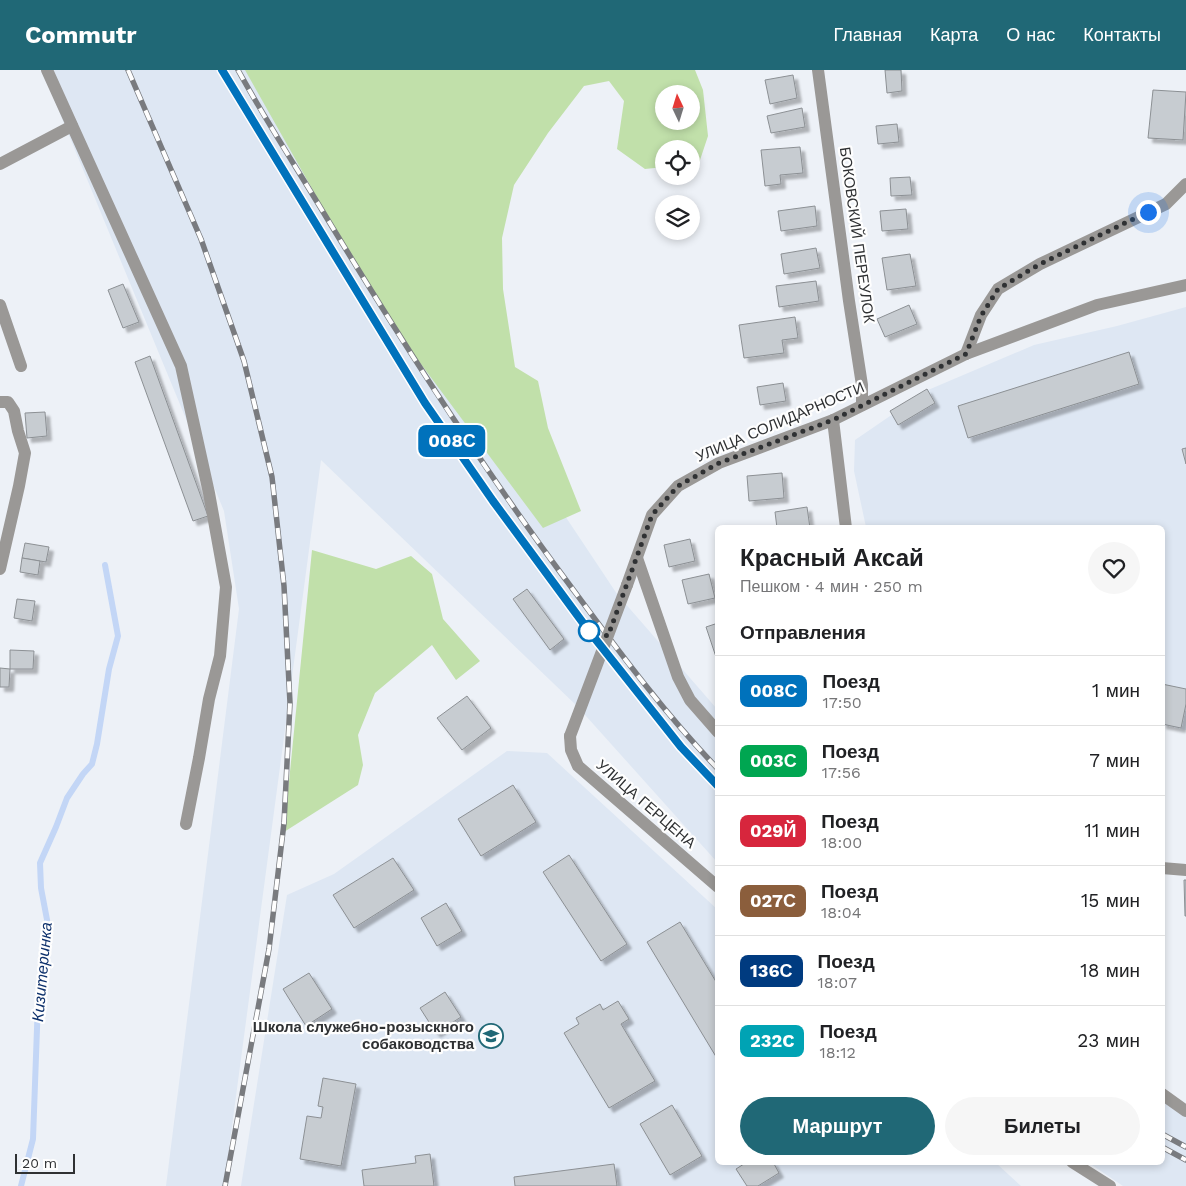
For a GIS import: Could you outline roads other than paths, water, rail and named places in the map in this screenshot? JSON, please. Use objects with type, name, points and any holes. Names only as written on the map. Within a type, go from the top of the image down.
[{"type":"street","points":[[47,70],[181,366],[209,493],[226,587],[220,656],[209,699],[186,824]]},
{"type":"street","name":"БОКОВСКИЙ ПЕРЕУЛОК","points":[[818,70],[862,385],[862,405]]},
{"type":"street","points":[[0,164],[72,126]]},
{"type":"street","points":[[966,354],[981,316],[998,289],[1040,264],[1166,204],[1186,184]]},
{"type":"street","name":"УЛИЦА СОЛИДАРНОСТИ","points":[[637,558],[652,515],[678,486],[719,463],[833,420],[966,354],[1097,305],[1186,285]]},
{"type":"street","points":[[0,305],[21,366]]},
{"type":"street","points":[[0,402],[8,402],[14,411],[25,453],[0,569]]},
{"type":"street","points":[[833,420],[846,525]]},
{"type":"street","points":[[637,558],[678,677],[690,700],[715,729]]},
{"type":"street","name":"УЛИЦА ГЕРЦЕНА","points":[[637,558],[570,736],[571,750],[578,766],[715,884]]},
{"type":"street","points":[[1165,868],[1186,870]]},
{"type":"street","points":[[1165,1096],[1186,1111]]},
{"type":"street","points":[[1077,1165],[1110,1186]]},
{"type":"waterway","name":"Кизитеринка","points":[[21,1186],[33,1139],[38,1001],[48,925],[41,888],[40,863],[67,798],[92,764],[97,744],[109,669],[118,636],[105,565]]},
{"type":"railway","points":[[128,70],[201,239],[244,361],[272,477],[284,586],[290,703],[284,823],[269,949],[225,1186]]},
{"type":"railway","points":[[222,70],[425,403],[505,518],[589,631],[681,747],[715,783]]},
{"type":"railway","points":[[238,70],[384,311],[441,401],[501,489],[600,626],[677,723],[715,766]]},
{"type":"railway","points":[[1165,1136],[1186,1147]]},
{"type":"railway","points":[[1165,1149],[1186,1160]]},
{"type":"train","name":"008С","points":[[222,70],[425,403],[505,518],[589,631],[681,747],[715,783]]},
{"type":"place","name":"Школа служебно-розыскного собаководства","points":[[491,1036]]}]
